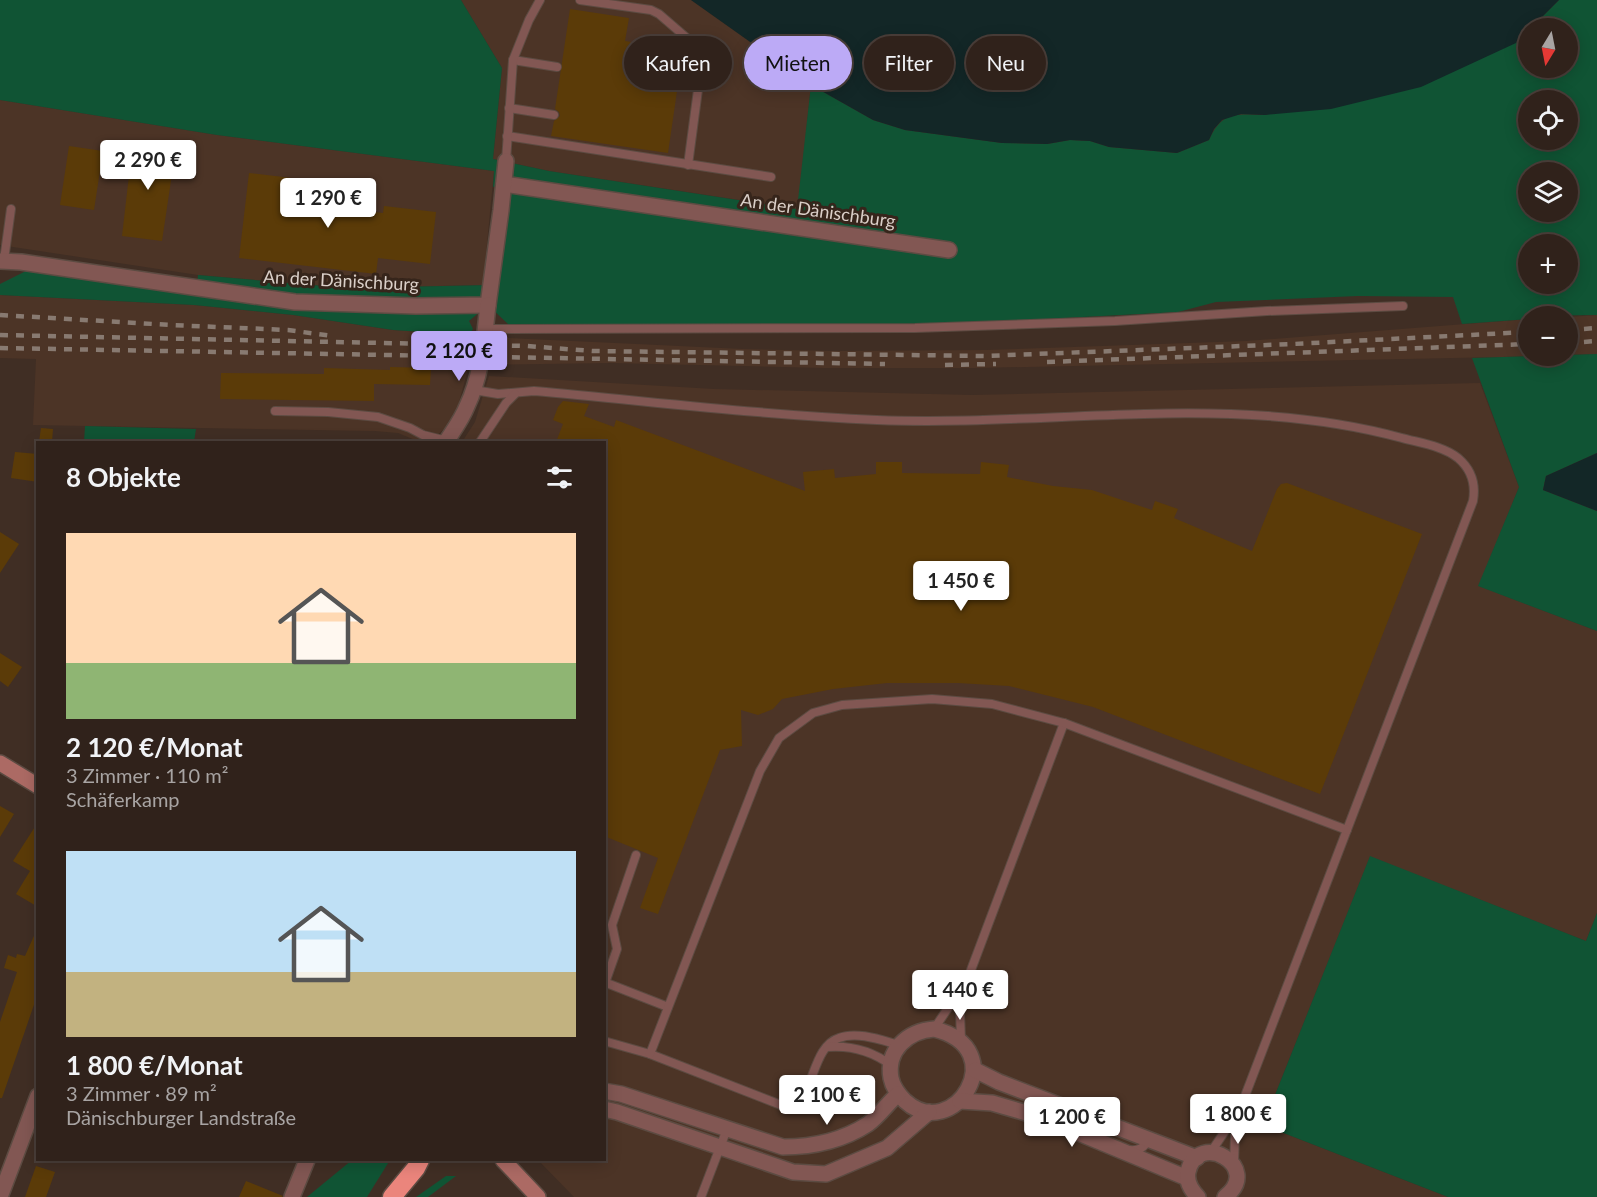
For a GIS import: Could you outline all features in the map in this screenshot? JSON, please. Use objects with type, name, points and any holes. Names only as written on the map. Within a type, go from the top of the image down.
[{"type":"highway","points":[[392,1197],[418,1164]]},
{"type":"main road","points":[[0,763],[36,785]]},
{"type":"main road","points":[[504,1161],[538,1197]]},
{"type":"street","points":[[447,441],[467,407],[474,390],[483,352],[506,160]]},
{"type":"street","name":"An der Dänischburg","points":[[504,184],[949,250]]},
{"type":"street","name":"An der Dänischburg","points":[[2,260],[295,302],[416,306],[488,305]]},
{"type":"street","points":[[606,1109],[793,1172],[826,1174],[887,1148],[929,1112],[951,1107],[960,1101],[969,1089],[975,1070],[968,1050],[961,1040],[934,1029],[915,1033],[899,1045],[891,1065],[892,1084],[898,1094],[911,1107],[929,1112]]},
{"type":"street","points":[[975,1070],[999,1082],[1149,1139],[1204,1155],[1223,1155],[1234,1166],[1237,1174],[1235,1185],[1225,1197]]},
{"type":"street","points":[[606,1091],[621,1094],[783,1147],[810,1147],[833,1141],[868,1123],[898,1094]]},
{"type":"street","points":[[0,1197],[36,1101]]},
{"type":"street","points":[[960,1101],[992,1103],[1023,1112],[1187,1178]]},
{"type":"street","points":[[1198,1197],[1190,1188],[1187,1178],[1189,1168],[1204,1155]]},
{"type":"street","points":[[292,1197],[307,1161]]},
{"type":"lane","points":[[506,160],[513,60],[540,0]]},
{"type":"lane","points":[[580,0],[651,10],[659,14],[703,52],[688,165]]},
{"type":"lane","points":[[513,60],[557,67]]},
{"type":"lane","points":[[509,108],[555,115]]},
{"type":"lane","points":[[507,136],[771,177]]},
{"type":"lane","points":[[2,260],[11,209]]},
{"type":"lane","points":[[485,329],[915,328],[1115,321],[1267,311],[1403,306]]},
{"type":"lane","points":[[474,390],[498,394],[534,391],[759,413],[880,420],[1252,414],[1314,419],[1378,432],[1436,448],[1457,457],[1472,473],[1475,488],[1473,501],[1240,1109],[1235,1135],[1234,1166]]},
{"type":"lane","points":[[481,441],[506,403],[516,394]]},
{"type":"lane","points":[[275,411],[328,412],[378,417],[443,441]]},
{"type":"lane","points":[[650,1054],[760,771],[779,738],[813,713],[852,704],[932,699],[992,704],[1064,723],[1347,830]]},
{"type":"lane","points":[[961,1040],[960,1012],[968,978],[1064,723]]},
{"type":"lane","points":[[606,979],[617,949],[612,925],[636,855]]},
{"type":"lane","points":[[934,1029],[968,978]]},
{"type":"lane","points":[[606,982],[668,1007]]},
{"type":"lane","points":[[606,1042],[650,1054],[781,1105],[794,1103],[804,1094],[825,1047],[837,1038],[851,1036],[875,1038],[899,1045]]},
{"type":"lane","points":[[825,1047],[860,1049],[877,1055],[891,1065]]},
{"type":"lane","points":[[1023,1112],[1034,1107],[1039,1097]]},
{"type":"lane","points":[[1204,1155],[1240,1109]]},
{"type":"lane","points":[[1115,1126],[1113,1147],[1136,1150],[1145,1146],[1149,1139]]},
{"type":"lane","points":[[702,1197],[728,1129]]},
{"type":"shaded area","points":[[461,0],[691,0],[744,38],[744,90],[810,90],[798,209],[549,171],[493,159],[502,68]]},
{"type":"shaded area","points":[[0,100],[217,135],[494,171],[483,285],[347,288],[198,275],[0,245]]},
{"type":"shaded area","points":[[0,295],[194,305],[293,315],[393,330],[489,337],[834,351],[986,350],[1246,341],[1518,320],[1518,357],[975,368],[824,368],[612,363],[469,365],[458,406],[444,429],[431,441],[418,441],[398,433],[375,431],[33,425],[36,359],[0,358]]},
{"type":"shaded area","points":[[1597,315],[1597,354],[1578,355],[1578,316]]},
{"type":"shaded area","points":[[489,376],[714,389],[972,395],[1480,383],[1519,487],[1479,586],[1597,631],[1597,913],[1586,941],[1370,857],[1263,1125],[1448,1197],[574,1197],[539,1161],[606,1161],[606,441],[463,441],[475,422]]},
{"type":"green space","points":[[0,0],[461,0],[502,68],[493,159],[549,171],[797,209],[810,90],[820,90],[873,120],[905,130],[1002,143],[1047,144],[1070,140],[1090,141],[1109,147],[1177,153],[1209,140],[1219,124],[1231,116],[1265,115],[1515,43],[1518,40],[1518,78],[1578,78],[1578,18],[1541,18],[1559,0],[1597,0],[1597,315],[1578,315],[1578,306],[1518,306],[1518,320],[1462,324],[1453,297],[1358,296],[1216,302],[1178,312],[968,323],[756,326],[508,324],[488,305],[469,321],[473,329],[469,335],[393,330],[293,315],[194,305],[0,295],[0,284],[26,271],[196,294],[198,275],[347,288],[490,285],[504,184],[493,187],[494,171],[217,135],[0,100]]},
{"type":"green space","points":[[1597,354],[1597,453],[1546,476],[1543,490],[1597,511],[1597,631],[1478,586],[1519,487],[1472,358],[1518,357],[1518,366],[1578,366],[1578,355]]},
{"type":"green space","points":[[85,426],[196,429],[194,441],[84,441]]},
{"type":"green space","points":[[1370,856],[1586,941],[1597,913],[1597,1197],[1448,1197],[1263,1125]]},
{"type":"green space","points":[[351,1161],[389,1161],[367,1197],[307,1197]]},
{"type":"green space","points":[[446,1176],[456,1176],[428,1197],[416,1197]]},
{"type":"water","points":[[691,0],[1559,0],[1541,18],[1518,18],[1518,41],[1516,43],[1421,87],[1331,109],[1265,115],[1241,114],[1222,120],[1214,129],[1209,140],[1177,153],[1109,147],[1090,141],[1070,140],[1047,144],[1002,143],[905,130],[873,120],[820,90],[852,90],[852,36],[744,38]]},
{"type":"water","points":[[1597,453],[1597,511],[1543,490],[1546,476]]},
{"type":"building","points":[[570,9],[629,18],[626,36],[624,36],[624,90],[677,90],[668,153],[551,136],[554,121],[560,116],[555,109]]},
{"type":"building","points":[[133,141],[176,147],[162,241],[122,236]]},
{"type":"building","points":[[69,146],[103,151],[94,210],[60,205]]},
{"type":"building","points":[[249,173],[317,181],[314,205],[383,213],[384,206],[436,212],[430,264],[378,258],[376,274],[239,258]]},
{"type":"building","points":[[390,367],[431,368],[430,385],[374,384],[374,401],[220,399],[221,373],[324,374],[324,368],[390,370]]},
{"type":"building","points":[[563,401],[589,404],[584,416],[614,427],[616,420],[805,491],[803,472],[834,469],[835,478],[876,474],[876,462],[902,462],[902,473],[980,474],[981,462],[1009,465],[1007,477],[1053,486],[1092,490],[1152,510],[1155,501],[1178,509],[1174,518],[1252,551],[1277,489],[1281,484],[1287,483],[1422,534],[1320,794],[1093,707],[1009,686],[887,683],[833,689],[782,699],[773,709],[758,715],[741,710],[742,746],[720,750],[658,914],[640,908],[658,858],[606,837],[606,441],[556,441],[563,424],[553,420]]},
{"type":"building","points":[[41,428],[53,429],[52,441],[39,441]]},
{"type":"building","points":[[15,452],[36,454],[36,482],[11,478]]},
{"type":"building","points":[[0,532],[19,544],[0,573]]},
{"type":"building","points":[[0,653],[22,667],[8,687],[0,681]]},
{"type":"building","points":[[0,806],[14,814],[0,837]]},
{"type":"building","points":[[36,825],[36,906],[16,894],[30,871],[13,861]]},
{"type":"building","points":[[36,931],[36,999],[2,1098],[0,1098],[0,1022],[17,972],[4,968],[8,955],[16,958],[17,954],[25,956]]},
{"type":"building","points":[[36,1166],[55,1172],[46,1197],[25,1197]]},
{"type":"building","points":[[246,1181],[283,1196],[239,1197]]},
{"type":"railway","points":[[0,315],[288,330],[332,336]]},
{"type":"railway","points":[[1578,329],[1597,328]]},
{"type":"railway","points":[[0,335],[527,346],[592,351],[985,356],[1518,333]]},
{"type":"railway","points":[[1578,342],[1597,341]]},
{"type":"railway","points":[[1047,362],[1518,344]]},
{"type":"railway","points":[[0,348],[885,364]]},
{"type":"railway","points":[[945,365],[996,364]]}]
